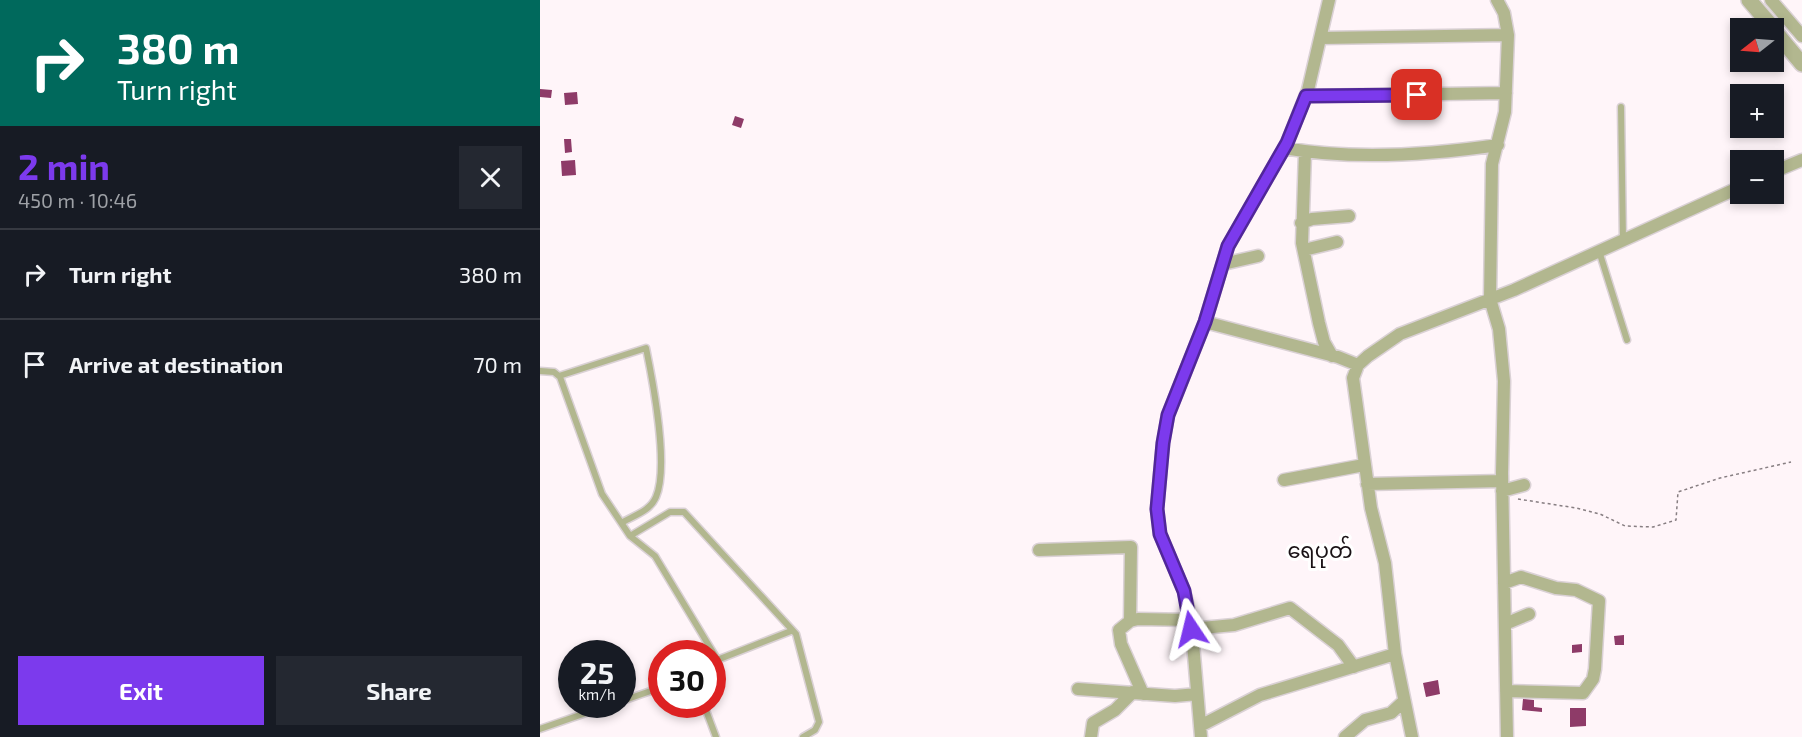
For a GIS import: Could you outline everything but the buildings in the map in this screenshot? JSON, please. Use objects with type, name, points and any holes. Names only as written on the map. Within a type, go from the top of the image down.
[{"type":"street","points":[[1332,0],[1306,96],[1284,148],[1228,246],[1205,322],[1168,415],[1157,509],[1160,534],[1184,591],[1191,625],[1200,731],[1260,695],[1395,654]]},
{"type":"street","points":[[1497,0],[1504,13],[1508,35],[1505,112],[1491,173],[1490,299],[1499,329],[1504,381],[1502,489],[1508,737]]},
{"type":"street","points":[[1749,0],[1764,18]]},
{"type":"street","points":[[1771,0],[1802,36]]},
{"type":"street","points":[[1321,38],[1508,35]]},
{"type":"street","points":[[1784,42],[1802,64]]},
{"type":"street","points":[[1306,96],[1506,93]]},
{"type":"street","points":[[1284,148],[1305,152],[1428,154],[1498,145]]},
{"type":"street","points":[[1305,152],[1300,223],[1319,323],[1324,342],[1332,356]]},
{"type":"street","points":[[1784,167],[1802,160]]},
{"type":"street","points":[[1412,737],[1395,654],[1385,563],[1367,484],[1353,378],[1358,365],[1372,352],[1400,334],[1490,299],[1730,193]]},
{"type":"street","points":[[1300,223],[1312,219],[1349,216]]},
{"type":"street","points":[[1304,250],[1337,242]]},
{"type":"street","points":[[1223,264],[1258,256]]},
{"type":"street","points":[[1205,322],[1358,365]]},
{"type":"street","points":[[1284,480],[1365,465]]},
{"type":"street","points":[[1367,484],[1502,489],[1524,485]]},
{"type":"street","points":[[1039,550],[1131,547],[1130,621]]},
{"type":"street","points":[[1504,583],[1521,577],[1556,588],[1576,590],[1599,601],[1595,669],[1593,679],[1583,693],[1506,691]]},
{"type":"street","points":[[1138,693],[1119,638],[1119,630],[1130,621],[1234,625],[1290,608],[1338,645],[1354,668]]},
{"type":"street","points":[[1505,624],[1529,614]]},
{"type":"street","points":[[1078,689],[1197,694]]},
{"type":"street","points":[[1091,737],[1093,723],[1138,693]]},
{"type":"street","points":[[1345,737],[1365,720],[1391,712],[1404,701]]},
{"type":"lane","points":[[1620,107],[1623,241]]},
{"type":"lane","points":[[1599,252],[1627,340]]},
{"type":"lane","points":[[559,376],[646,348],[652,379],[662,475],[656,498],[649,508],[623,522]]},
{"type":"lane","points":[[540,371],[554,372],[559,376],[602,494],[623,522],[630,536],[655,556],[703,640]]},
{"type":"lane","points":[[630,536],[670,512],[684,512],[799,639],[819,722],[815,730],[804,737]]},
{"type":"lane","points":[[726,656],[791,631]]},
{"type":"lane","points":[[540,729],[572,718]]},
{"type":"lane","points":[[709,718],[716,737]]},
{"type":"path","points":[[1502,489],[1600,514],[1625,526],[1653,526],[1676,520],[1678,492],[1720,478],[1791,462]]},
{"type":"district","name":"ရေပုတ်","points":[[1320,549]]},
{"type":"route","points":[[1191,629],[1184,591],[1165,552],[1160,534],[1157,509],[1163,443],[1168,415],[1205,322],[1228,246],[1287,143],[1306,96],[1417,95]]}]
